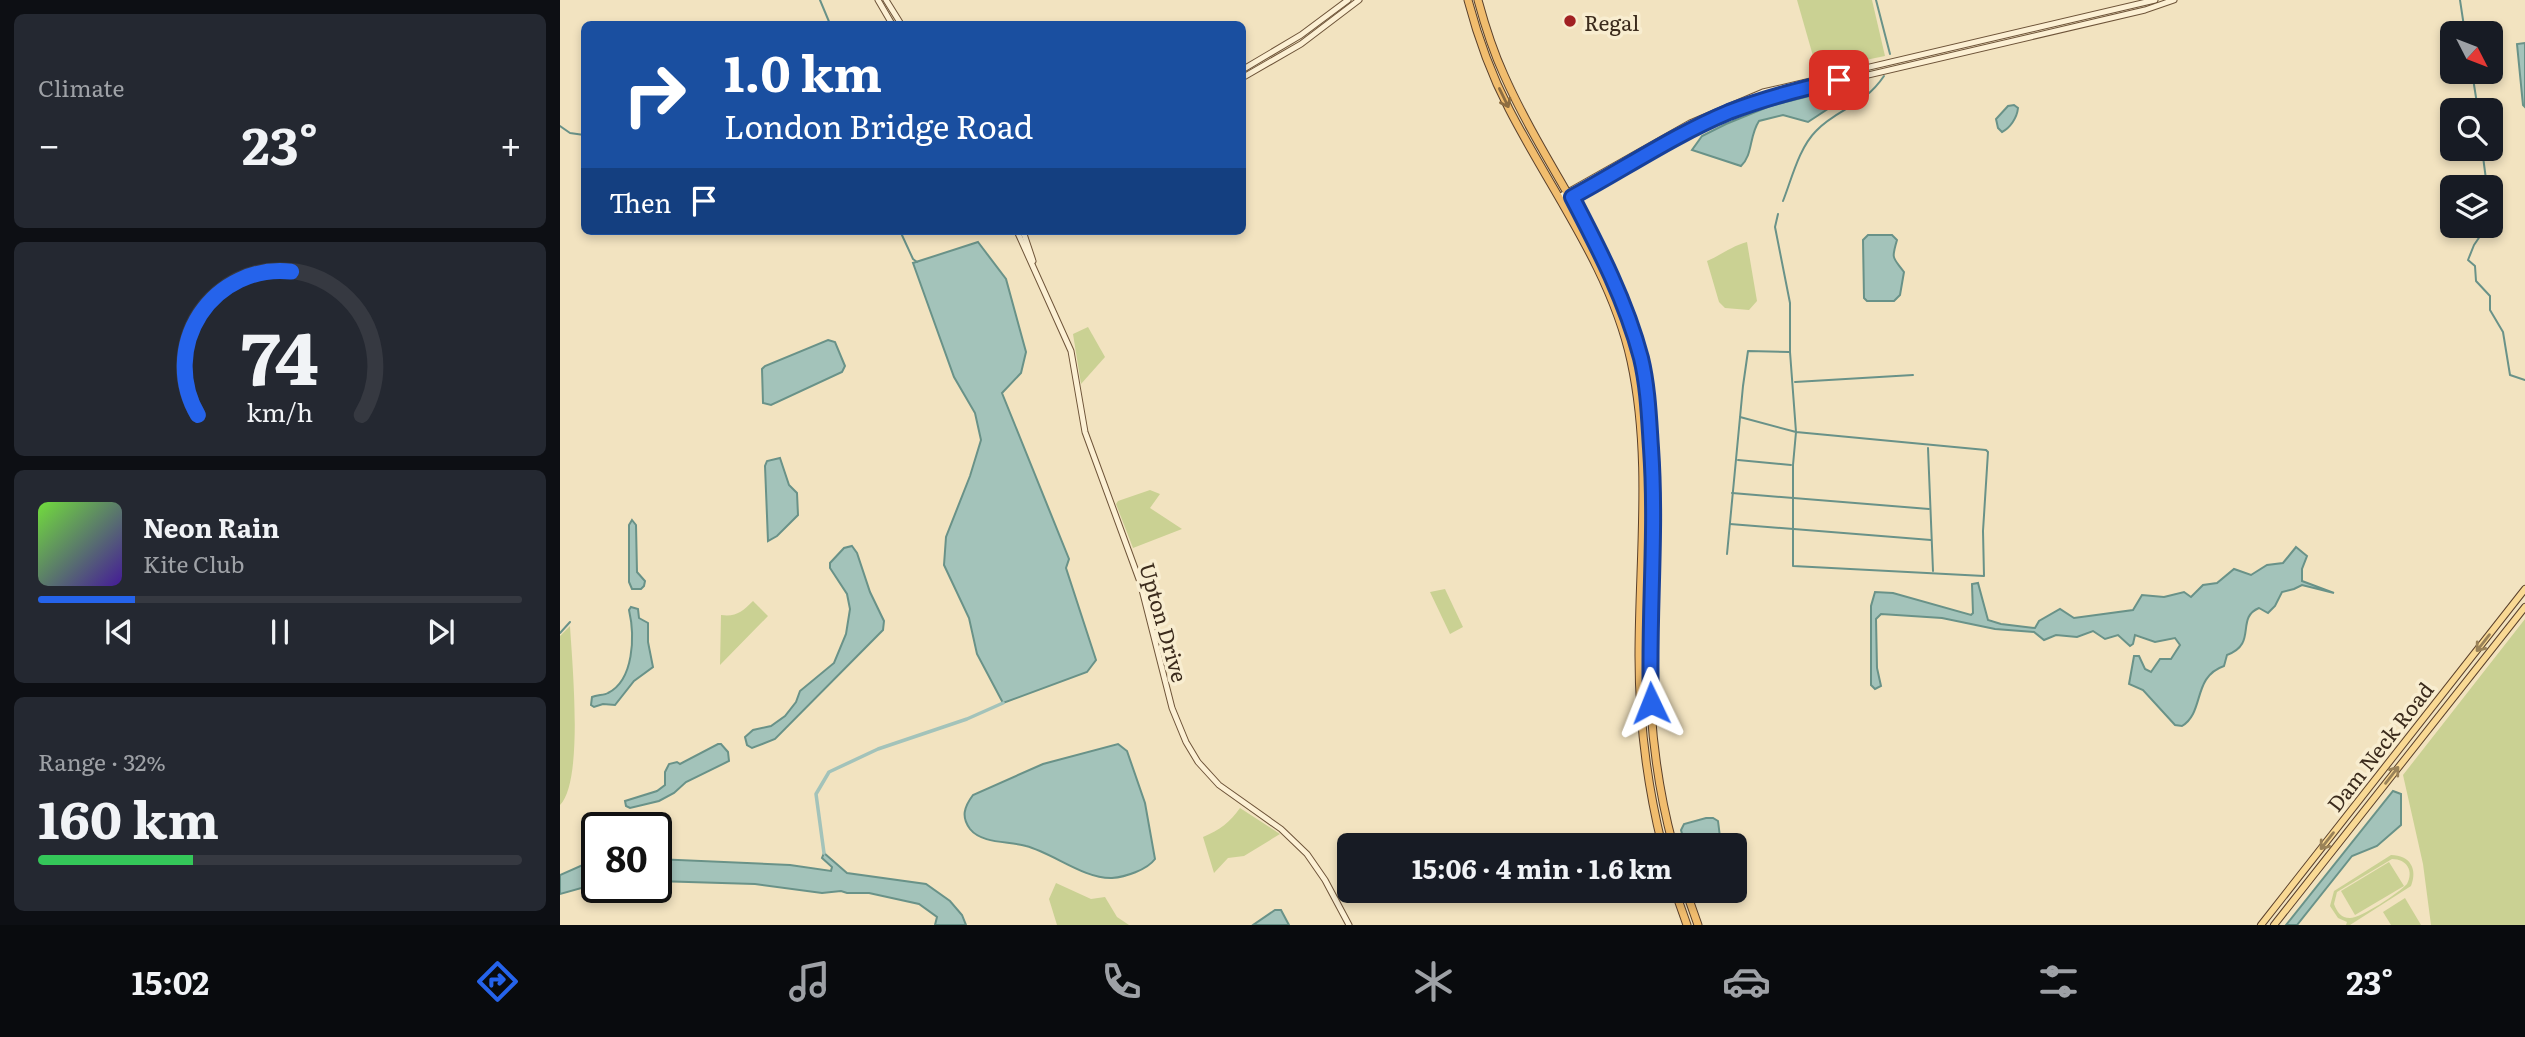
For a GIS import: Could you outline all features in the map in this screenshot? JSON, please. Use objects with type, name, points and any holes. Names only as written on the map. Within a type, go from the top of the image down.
[{"type":"highway","points":[[1468,0],[1478,35],[1510,110],[1583,239],[1627,344],[1635,379],[1644,508],[1640,701],[1648,775],[1660,833]]},
{"type":"highway","points":[[1478,0],[1499,64]]},
{"type":"highway","points":[[1478,35],[1485,36],[1519,105],[1595,239],[1626,310],[1644,377],[1655,508],[1650,643],[1651,703],[1655,753],[1671,833]]},
{"type":"highway","points":[[1679,903],[1687,925]]},
{"type":"highway","points":[[1690,903],[1698,925]]},
{"type":"main road","points":[[878,0],[890,21]]},
{"type":"main road","points":[[886,0],[899,21]]},
{"type":"main road","points":[[1246,68],[1301,35],[1348,0]]},
{"type":"main road","points":[[1246,77],[1301,44],[1359,0]]},
{"type":"main road","points":[[1570,195],[1690,123],[1763,92],[2155,0]]},
{"type":"main road","points":[[1561,199],[1698,127],[1766,99],[2144,10],[2174,0]]},
{"type":"main road","name":"Upton Drive","points":[[1019,235],[1071,351],[1085,432],[1143,590],[1172,708],[1186,742],[1198,762],[1219,785],[1239,802],[1281,829],[1307,854],[1325,880],[1349,925]]},
{"type":"main road","name":"Upton Drive","points":[[1024,235],[1037,274]]},
{"type":"main road","name":"Dam Neck Road","points":[[2261,925],[2525,589]]},
{"type":"main road","name":"Dam Neck Road","points":[[2274,925],[2525,607]]},
{"type":"green space","points":[[1797,0],[1872,0],[1885,56],[1817,70]]},
{"type":"green space","points":[[1747,242],[1757,301],[1749,310],[1725,308],[1719,302],[1707,261]]},
{"type":"green space","points":[[1088,327],[1105,357],[1081,384],[1073,334]]},
{"type":"green space","points":[[1150,490],[1160,494],[1150,508],[1182,529],[1133,548],[1116,504]]},
{"type":"green space","points":[[1445,589],[1463,627],[1450,634],[1430,592]]},
{"type":"green space","points":[[753,601],[768,616],[720,665],[721,615],[739,613]]},
{"type":"green space","points":[[2525,619],[2525,925],[2431,925],[2423,864],[2403,775]]},
{"type":"green space","points":[[570,626],[574,747],[572,772],[567,792],[560,805],[560,636]]},
{"type":"green space","points":[[1240,808],[1280,834],[1244,856],[1228,858],[1214,873],[1203,837],[1224,825]]},
{"type":"green space","points":[[2391,855],[2408,860],[2413,869],[2411,886],[2350,925],[2338,918],[2330,906],[2334,891]],"holes":[[[2392,859],[2408,867],[2410,875],[2407,884],[2388,899],[2355,917],[2344,917],[2336,910],[2334,904],[2337,892]]]},
{"type":"green space","points":[[2389,862],[2404,886],[2355,915],[2341,891]]},
{"type":"green space","points":[[1056,883],[1091,899],[1105,897],[1117,917],[1129,925],[1057,925],[1049,899]]},
{"type":"green space","points":[[2405,898],[2421,925],[2391,925],[2383,912]]},
{"type":"water","points":[[2525,43],[2525,107],[2517,44]]},
{"type":"water","points":[[1857,84],[1855,91],[1808,122],[1783,115],[1759,121],[1745,162],[1741,166],[1692,150],[1702,136],[1770,106]]},
{"type":"water","points":[[2014,105],[2018,108],[2016,115],[2002,132],[1996,119],[2008,106]]},
{"type":"water","points":[[1868,235],[1892,235],[1897,240],[1894,258],[1904,272],[1900,295],[1894,301],[1867,301],[1864,298],[1863,240]]},
{"type":"water","points":[[978,242],[1006,279],[1026,352],[1021,373],[1002,393],[1069,559],[1066,568],[1096,660],[1087,672],[1003,703],[977,654],[969,618],[944,565],[946,537],[981,440],[975,413],[954,377],[913,263]]},
{"type":"water","points":[[828,340],[835,342],[845,366],[842,372],[771,405],[763,403],[762,369],[765,366]]},
{"type":"water","points":[[780,458],[789,485],[797,493],[798,515],[777,536],[768,541],[765,466],[767,461]]},
{"type":"water","points":[[632,520],[636,525],[637,572],[645,581],[641,589],[632,589],[629,582],[629,525]]},
{"type":"water","points":[[852,546],[884,621],[883,630],[775,739],[752,748],[747,745],[745,737],[753,730],[771,726],[785,716],[796,702],[800,691],[834,663],[846,634],[850,609],[847,594],[830,568],[830,563],[844,548]]},
{"type":"water","points":[[2296,547],[2307,556],[2302,569],[2302,581],[2334,593],[2302,585],[2282,592],[2268,613],[2259,608],[2252,612],[2242,644],[2227,655],[2224,666],[2207,678],[2194,712],[2182,726],[2175,725],[2143,690],[2129,684],[2134,656],[2139,656],[2145,669],[2151,672],[2160,659],[2171,659],[2180,645],[2175,638],[2155,642],[2135,635],[2130,646],[2118,635],[2105,639],[2093,631],[2077,637],[2056,635],[2044,640],[2034,632],[1995,629],[1942,618],[1881,614],[1876,619],[1877,668],[1881,686],[1875,689],[1871,685],[1871,606],[1875,592],[1893,593],[1971,615],[1972,584],[1978,583],[1988,620],[2035,628],[2039,621],[2060,609],[2074,618],[2133,610],[2142,595],[2164,597],[2184,592],[2191,597],[2203,585],[2217,583],[2234,569],[2251,575],[2267,565],[2283,563]]},
{"type":"water","points":[[631,607],[638,609],[639,618],[648,623],[648,642],[653,667],[634,681],[615,705],[603,704],[594,707],[591,705],[592,697],[607,694],[617,687],[628,668],[632,644]]},
{"type":"water","points":[[718,744],[728,752],[729,761],[686,782],[659,801],[630,808],[626,806],[625,801],[657,791],[665,785],[665,772],[669,764],[680,764]]},
{"type":"water","points":[[1118,744],[1127,751],[1145,803],[1155,859],[1141,870],[1112,878],[1101,877],[1036,849],[981,837],[967,825],[965,812],[973,795],[1043,764]]},
{"type":"water","points":[[2393,791],[2401,794],[2401,825],[2377,846],[2352,856],[2297,925],[2286,925]]},
{"type":"water","points":[[1713,818],[1718,821],[1720,833],[1682,833],[1684,824]]},
{"type":"water","points":[[824,853],[847,873],[926,884],[950,901],[962,915],[966,925],[935,925],[937,917],[919,904],[869,893],[822,893],[755,884],[672,881],[672,860],[790,865],[831,871],[832,867],[822,858]]},
{"type":"water","points":[[581,866],[581,888],[560,894],[560,875]]},
{"type":"water","points":[[1275,910],[1281,910],[1289,925],[1253,925]]},
{"type":"waterway","points":[[820,0],[829,21]]},
{"type":"waterway","points":[[1876,0],[1890,54]]},
{"type":"waterway","points":[[2460,0],[2463,21]]},
{"type":"waterway","points":[[1783,201],[1796,164],[1810,138],[1824,123],[1868,94],[1884,76]]},
{"type":"waterway","points":[[2474,84],[2476,98]]},
{"type":"waterway","points":[[560,126],[570,133],[581,135]]},
{"type":"waterway","points":[[2484,161],[2485,175]]},
{"type":"waterway","points":[[1740,417],[1796,432],[1986,450],[1984,576],[1793,566],[1793,465],[1796,432],[1790,352],[1790,303],[1775,227],[1778,214]]},
{"type":"waterway","points":[[902,235],[917,262]]},
{"type":"waterway","points":[[2479,238],[2468,260],[2475,266],[2476,281],[2490,296],[2490,310],[2503,332],[2510,375],[2525,380]]},
{"type":"waterway","points":[[1727,554],[1748,351],[1789,352]]},
{"type":"waterway","points":[[1795,382],[1913,375]]},
{"type":"waterway","points":[[1928,448],[1933,571]]},
{"type":"waterway","points":[[1738,460],[1791,465]]},
{"type":"waterway","points":[[1732,493],[1929,509]]},
{"type":"waterway","points":[[1730,524],[1931,540]]},
{"type":"waterway","points":[[560,633],[570,622]]},
{"type":"waterway","points":[[824,853],[816,794],[829,772],[878,749],[967,719],[1003,703]]},
{"type":"place","name":"Regal","points":[[1570,21]]},
{"type":"route","points":[[1651,703],[1650,643],[1655,508],[1644,377],[1626,310],[1595,239],[1572,197],[1730,112],[1784,93],[1839,80]]}]
